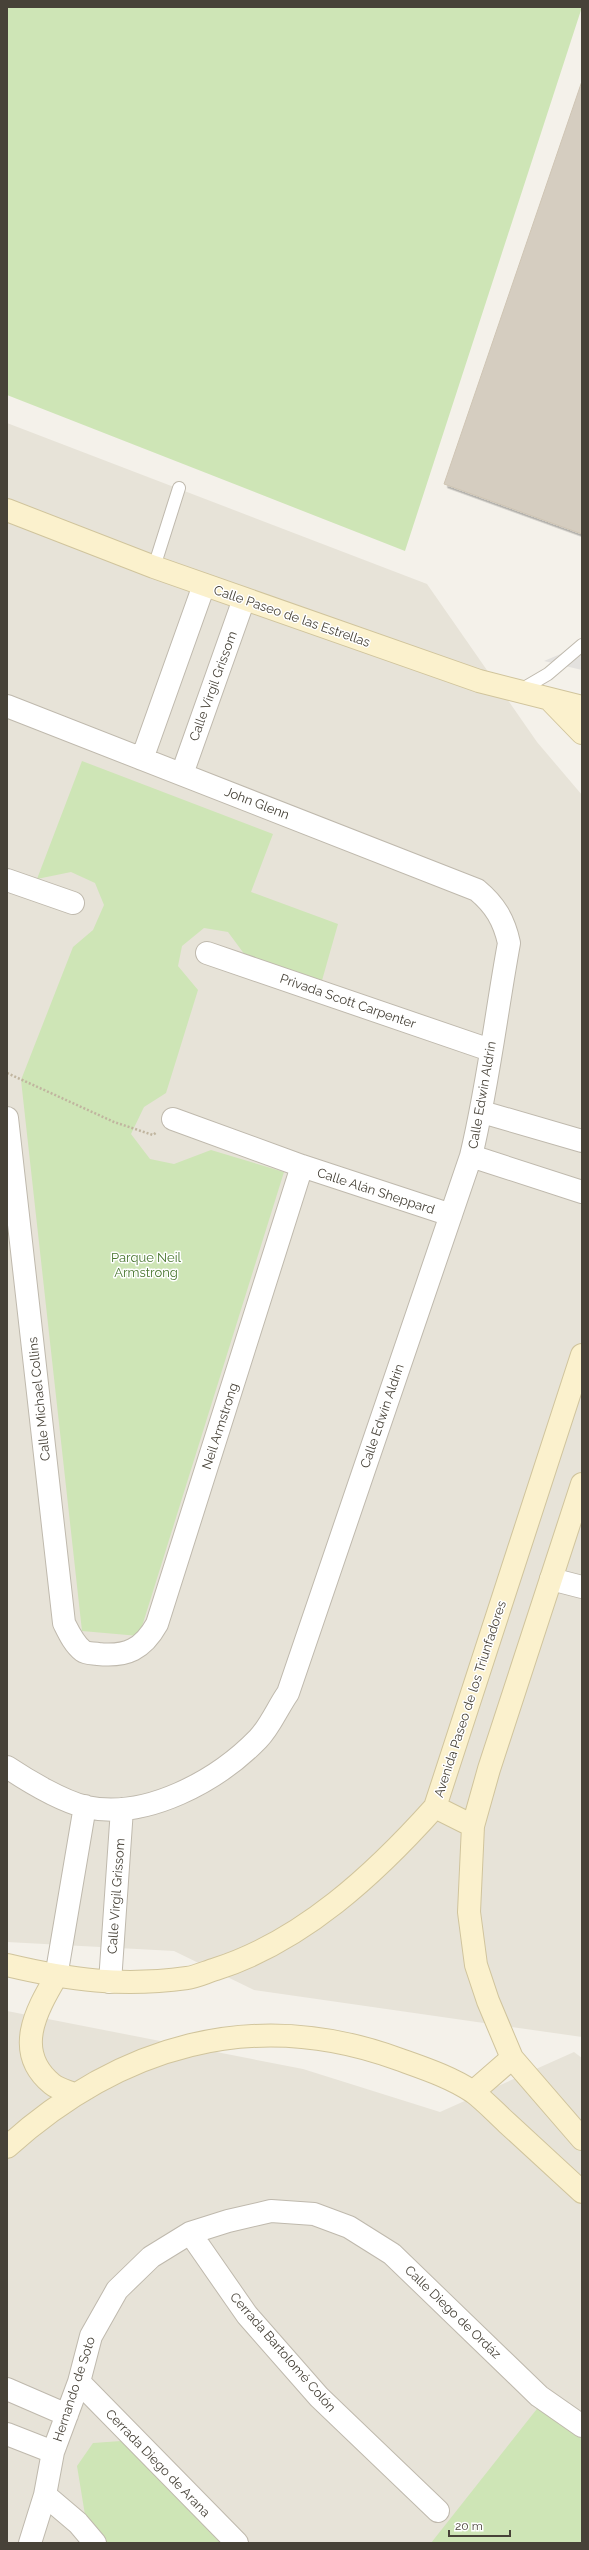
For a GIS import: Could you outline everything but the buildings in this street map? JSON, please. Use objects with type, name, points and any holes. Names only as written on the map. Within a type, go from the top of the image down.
[{"type":"street","name":"Calle Paseo de las Estrellas","points":[[7,510],[154,567],[479,681],[551,701],[582,707]]},
{"type":"street","points":[[142,759],[204,585]]},
{"type":"street","name":"Calle Virgil Grissom","points":[[182,774],[244,599]]},
{"type":"street","points":[[551,701],[582,733]]},
{"type":"street","name":"John Glenn","points":[[7,706],[477,890],[491,902],[499,913]]},
{"type":"street","points":[[7,880],[73,903]]},
{"type":"street","name":"Calle Edwin Aldrin","points":[[103,1808],[157,1801],[195,1787],[228,1766],[259,1738],[288,1693],[472,1156],[482,1112],[490,1050],[509,943],[499,913]]},
{"type":"street","name":"Privada Scott Carpenter","points":[[206,953],[490,1050]]},
{"type":"street","points":[[482,1112],[582,1141]]},
{"type":"street","name":"Calle Michael Collins","points":[[7,1118],[64,1623],[73,1641],[84,1652],[105,1654]]},
{"type":"street","name":"Calle Alán Sheppard","points":[[173,1119],[302,1166],[451,1215]]},
{"type":"street","points":[[472,1156],[582,1192]]},
{"type":"street","name":"Neil Armstrong","points":[[105,1654],[136,1649],[148,1640],[157,1624],[302,1166]]},
{"type":"street","name":"Avenida Paseo de los Triunfadores","points":[[7,1964],[56,1977],[110,1982],[188,1978],[238,1962],[292,1934],[363,1880],[398,1848],[435,1807],[582,1355]]},
{"type":"street","points":[[582,1484],[488,1769],[473,1826],[469,1912],[476,1965],[488,2001],[512,2058],[582,2139]]},
{"type":"street","points":[[551,1579],[582,1587]]},
{"type":"street","points":[[7,1767],[30,1782],[103,1808],[56,1977],[38,2007],[30,2031],[32,2056],[40,2071],[53,2085],[74,2094]]},
{"type":"street","points":[[435,1807],[473,1826]]},
{"type":"street","name":"Calle Virgil Grissom","points":[[103,1808],[110,1982]]},
{"type":"street","points":[[7,2147],[32,2125],[74,2094],[126,2066],[157,2053],[225,2037],[310,2037],[375,2050],[433,2071],[473,2092],[582,2192]]},
{"type":"street","points":[[473,2092],[512,2058]]},
{"type":"street","name":"Hernando de Soto","points":[[30,2543],[45,2495],[53,2452],[79,2382],[91,2336],[117,2290],[151,2257],[190,2233],[228,2220],[271,2211],[314,2214]]},
{"type":"street","name":"Calle Diego de Ordáz","points":[[314,2214],[349,2227],[392,2254],[539,2396],[582,2426]]},
{"type":"street","name":"Cerrada Bartolomé Colón","points":[[190,2233],[247,2315],[319,2397],[438,2511]]},
{"type":"street","name":"Cerrada Diego de Arana","points":[[79,2382],[237,2543]]},
{"type":"street","points":[[7,2389],[67,2415]]},
{"type":"street","points":[[7,2434],[53,2452]]},
{"type":"street","points":[[45,2495],[74,2519],[95,2543]]},
{"type":"lane","points":[[154,567],[179,488]]},
{"type":"lane","points":[[518,692],[548,674],[582,645]]},
{"type":"path","points":[[7,1073],[114,1122],[153,1135],[173,1119]]},
{"type":"shaded area","points":[[7,423],[427,584],[537,742],[582,795],[582,2037],[254,1990],[174,1951],[7,1942]]},
{"type":"shaded area","points":[[582,645],[582,670],[544,661]]},
{"type":"shaded area","points":[[7,2011],[303,2069],[440,2112],[574,2052],[582,2058],[582,2543],[7,2543]]},
{"type":"green space","points":[[7,7],[582,7],[405,551],[7,395]]},
{"type":"green space","name":"Parque Neil Armstrong","points":[[82,761],[273,834],[251,892],[338,924],[321,984],[245,955],[228,932],[204,928],[182,946],[178,966],[198,990],[166,1093],[144,1107],[131,1134],[150,1159],[174,1164],[211,1150],[284,1172],[139,1636],[82,1631],[21,1080],[73,947],[93,930],[104,905],[95,883],[71,872],[37,879]]},
{"type":"green space","points":[[540,2405],[582,2433],[582,2543],[431,2543]]},
{"type":"green space","points":[[121,2441],[224,2543],[105,2543],[85,2515],[77,2466],[93,2443]]}]
